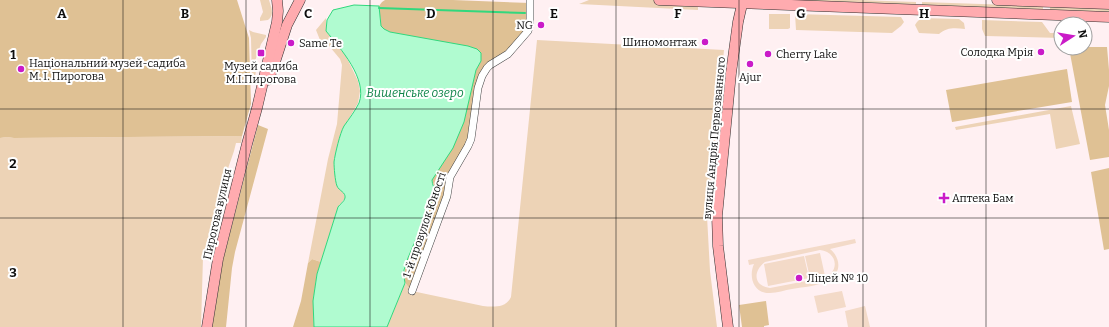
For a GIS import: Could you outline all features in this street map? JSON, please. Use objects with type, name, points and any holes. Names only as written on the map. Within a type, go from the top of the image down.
[{"type":"main road","name":"Пирогова вулиця","points":[[207,327],[218,259],[257,108],[277,22],[277,0]]},
{"type":"main road","name":"Пирогова вулиця","points":[[257,108],[274,68],[280,44],[290,18],[300,0]]},
{"type":"main road","points":[[290,18],[308,0]]},
{"type":"main road","points":[[660,0],[919,5],[1047,15],[1109,17]]},
{"type":"main road","points":[[997,0],[1109,4]]},
{"type":"main road","name":"вулиця Андрія Первозванного","points":[[728,327],[718,246],[717,216],[731,73],[742,2]]},
{"type":"main road","points":[[1047,2],[1047,15]]},
{"type":"street","name":"1-й провулок Юності","points":[[412,291],[447,196],[450,177],[468,146],[480,80],[487,68],[508,54],[528,31],[530,24],[530,0]]},
{"type":"shaded area","points":[[0,0],[237,0],[249,38],[251,104],[242,136],[0,138]]},
{"type":"shaded area","points":[[260,0],[269,0],[272,13],[268,20],[260,21],[263,12]]},
{"type":"shaded area","points":[[385,0],[453,0],[530,3],[529,27],[482,76],[472,131],[457,167],[412,291],[405,282],[404,275],[406,264],[415,238],[435,193],[432,180],[472,86],[476,70],[481,61],[481,53],[390,32],[384,29],[381,26],[379,6]]},
{"type":"shaded area","points":[[589,0],[660,0],[698,2],[698,10],[579,4]]},
{"type":"shaded area","points":[[769,0],[858,0],[916,2],[916,5]]},
{"type":"shaded area","points":[[922,2],[1043,6],[1043,10],[922,6]]},
{"type":"shaded area","points":[[1050,6],[1109,8],[1109,12],[1050,10]]},
{"type":"shaded area","points":[[769,14],[790,14],[790,28],[769,29]]},
{"type":"shaded area","points":[[795,14],[901,17],[904,22],[892,33],[796,30]]},
{"type":"shaded area","points":[[326,18],[326,31],[345,54],[358,81],[360,91],[358,103],[343,129],[334,160],[339,188],[344,193],[345,198],[338,207],[321,262],[312,259],[308,263],[328,159],[337,124],[342,65],[340,59],[330,47],[320,40],[316,30]]},
{"type":"shaded area","points":[[921,18],[959,19],[964,23],[965,29],[948,29],[939,34],[919,33],[915,25]]},
{"type":"shaded area","points":[[982,20],[1042,22],[1050,33],[1053,33],[1053,38],[985,36],[982,29]]},
{"type":"shaded area","points":[[249,30],[266,35],[255,61],[257,63],[254,85],[252,84],[251,38]]},
{"type":"shaded area","points":[[537,40],[724,50],[707,216],[710,271],[717,327],[387,327],[405,283],[412,291],[483,306],[503,305],[509,301],[511,297]]},
{"type":"shaded area","points":[[1093,47],[1107,47],[1109,86],[1105,105],[1109,130],[1109,157],[1090,160],[1070,56],[1093,56]]},
{"type":"shaded area","points":[[1067,69],[1072,102],[952,122],[946,90]]},
{"type":"shaded area","points":[[1071,106],[1080,144],[1056,149],[1050,114],[956,130],[955,127]]},
{"type":"shaded area","points":[[258,125],[268,129],[235,252],[226,327],[212,327],[223,260]]},
{"type":"shaded area","points":[[242,136],[241,143],[236,143],[222,186],[203,257],[201,327],[0,327],[0,138]]},
{"type":"shaded area","points":[[1109,168],[1109,249],[1104,250],[1091,172]]},
{"type":"shaded area","points":[[855,239],[856,243],[830,249],[838,261],[838,270],[833,278],[824,283],[775,293],[764,293],[756,288],[752,279],[752,269],[754,264],[749,265],[748,260]],"holes":[[[820,250],[825,251],[833,257],[835,265],[834,269],[827,277],[770,288],[764,287],[758,281],[758,270],[765,262]]]},
{"type":"shaded area","points":[[820,253],[825,276],[810,278],[805,256]]},
{"type":"shaded area","points":[[804,256],[809,278],[768,286],[764,264]]},
{"type":"shaded area","points":[[312,259],[321,262],[317,274],[313,301],[314,327],[293,327],[301,301],[308,263]]},
{"type":"shaded area","points":[[842,291],[846,307],[818,313],[814,296]]},
{"type":"shaded area","points":[[766,301],[769,325],[764,327],[742,327],[739,305]]},
{"type":"shaded area","points":[[865,306],[870,327],[848,327],[845,311]]},
{"type":"water","name":"Вишенське озеро","points":[[354,5],[379,6],[381,26],[390,32],[468,46],[477,49],[481,53],[481,61],[476,70],[464,122],[453,148],[432,180],[435,193],[408,258],[404,270],[405,283],[387,327],[314,327],[313,301],[317,274],[338,207],[345,198],[344,194],[336,184],[334,164],[335,154],[342,129],[359,103],[361,94],[360,84],[351,64],[326,31],[327,20],[333,10]]},
{"type":"waterway","points":[[379,8],[525,13]]},
{"type":"place","name":"NG","points":[[541,25]]},
{"type":"place","name":"Шиномонтаж","points":[[705,42]]},
{"type":"place","name":"Same Te","points":[[291,43]]},
{"type":"place","name":"Солодка Мрія","points":[[1041,52]]},
{"type":"place","name":"Музей садиба М.І.Пирогова","points":[[261,53]]},
{"type":"place","name":"Cherry Lake","points":[[768,54]]},
{"type":"place","name":"Ajur","points":[[750,64]]},
{"type":"place","name":"Національний музей-садиба М. І. Пирогова","points":[[21,69]]},
{"type":"place","name":"Аптека Бам","points":[[944,198]]},
{"type":"place","name":"Ліцей № 10","points":[[799,278]]}]
